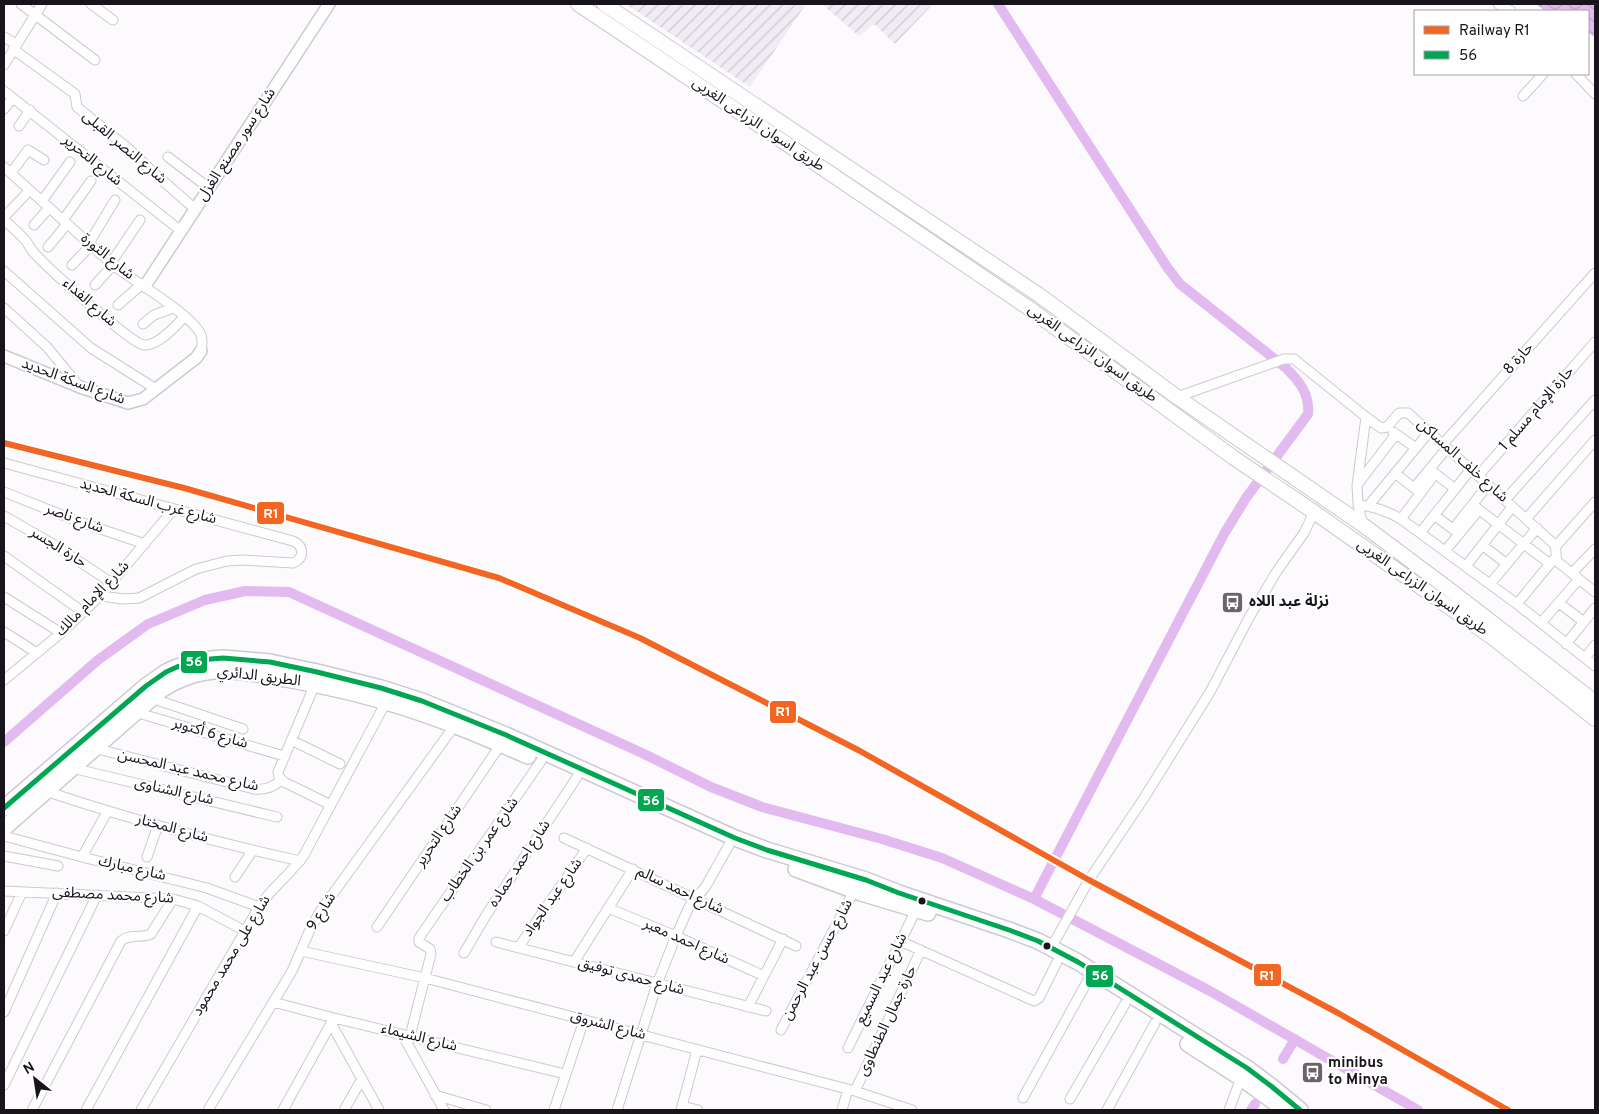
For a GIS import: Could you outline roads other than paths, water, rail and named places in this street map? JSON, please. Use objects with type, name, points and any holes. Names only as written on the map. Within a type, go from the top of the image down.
[{"type":"highway","name":"الطريق الدائري","points":[[4,828],[13,806],[156,679],[176,667],[199,660],[235,658],[270,662],[338,676],[422,701],[506,735],[735,838],[852,885]]},
{"type":"highway","name":"الطريق الدائري","points":[[13,806],[45,791],[151,698],[171,683],[195,674],[232,672],[315,684],[386,702],[455,725],[578,777],[729,845],[852,885],[1010,930],[1051,948],[1085,966],[1247,1068],[1300,1110]]},
{"type":"highway","name":"الطريق الدائري","points":[[876,891],[916,910],[1004,938],[1057,962],[1241,1078],[1285,1110]]},
{"type":"main road","name":"طريق اسوان الزراعى الغربى","points":[[580,4],[1030,308],[1234,458],[1512,652],[1595,719]]},
{"type":"main road","name":"طريق اسوان الزراعى الغربى","points":[[604,4],[1039,294],[1177,396],[1281,470],[1363,525],[1474,607],[1595,702]]},
{"type":"main road","points":[[1030,308],[1039,294]]},
{"type":"street","points":[[21,4],[95,60]]},
{"type":"street","points":[[4,65],[42,4]]},
{"type":"street","points":[[91,4],[113,20]]},
{"type":"street","name":"شارع سور مصنع الغزل","points":[[143,285],[209,188],[327,4]]},
{"type":"street","points":[[1498,4],[1509,10]]},
{"type":"street","name":"شارع النصر القبلى","points":[[4,37],[75,94],[77,107],[129,149],[195,209]]},
{"type":"street","points":[[1523,96],[1542,75]]},
{"type":"street","points":[[1577,75],[1595,94]]},
{"type":"street","name":"شارع التحرير","points":[[4,91],[180,231]]},
{"type":"street","points":[[4,110],[13,98]]},
{"type":"street","points":[[19,126],[30,110]]},
{"type":"street","points":[[7,170],[28,150],[44,160]]},
{"type":"street","points":[[168,157],[209,188]]},
{"type":"street","points":[[42,201],[70,162]]},
{"type":"street","name":"شارع الثورة","points":[[7,170],[112,264],[143,285],[195,327],[201,335],[201,351]]},
{"type":"street","points":[[48,247],[91,181]]},
{"type":"street","points":[[5,223],[29,191]]},
{"type":"street","points":[[72,265],[90,244],[116,200]]},
{"type":"street","points":[[34,225],[49,208]]},
{"type":"street","points":[[95,285],[112,264],[140,220]]},
{"type":"street","name":"شارع الفداء","points":[[5,223],[25,240],[36,255],[94,309],[127,336],[140,344],[148,345],[155,342],[170,332],[184,317]]},
{"type":"street","points":[[4,271],[91,348],[156,389],[196,358],[201,351]]},
{"type":"street","name":"حارة 8","points":[[1401,519],[1432,472],[1445,446],[1595,274]]},
{"type":"street","points":[[118,306],[143,285]]},
{"type":"street","points":[[4,308],[47,347],[80,387]]},
{"type":"street","points":[[143,324],[154,315],[173,308]]},
{"type":"street","name":"حارة الإمام مسلم 1","points":[[1478,476],[1595,342]]},
{"type":"street","name":"شارع السكة الحديد","points":[[4,356],[80,387],[123,402],[143,399],[156,389]]},
{"type":"street","points":[[1177,396],[1280,360],[1291,358],[1299,361],[1381,428],[1387,428],[1416,448]]},
{"type":"street","points":[[1505,500],[1595,400]]},
{"type":"street","name":"شارع خلف المساكن","points":[[1387,428],[1397,415],[1405,412],[1556,546]]},
{"type":"street","points":[[1363,525],[1358,505],[1357,485],[1366,417]]},
{"type":"street","points":[[1369,506],[1429,432]]},
{"type":"street","points":[[1357,485],[1396,434]]},
{"type":"street","points":[[1526,519],[1595,440]]},
{"type":"street","name":"شارع غرب السكة الحديد","points":[[4,463],[293,541],[301,547],[301,557],[293,563],[227,561],[196,569],[139,598],[124,599],[100,596]]},
{"type":"street","points":[[1420,533],[1471,469]]},
{"type":"street","points":[[1432,472],[1455,489]]},
{"type":"street","points":[[1395,473],[1418,491]]},
{"type":"street","points":[[1445,551],[1456,531],[1476,507],[1488,485]]},
{"type":"street","name":"شارع ناصر","points":[[4,492],[76,522],[145,544]]},
{"type":"street","points":[[1517,604],[1553,560],[1556,546],[1595,502]]},
{"type":"street","points":[[1358,505],[1386,511],[1401,519],[1517,604],[1595,666]]},
{"type":"street","points":[[1476,507],[1524,544],[1558,562],[1595,592]]},
{"type":"street","points":[[1466,566],[1512,507]]},
{"type":"street","name":"شارع الإمام مالك","points":[[4,678],[61,633],[100,596],[173,510]]},
{"type":"street","points":[[1051,948],[1089,880],[1210,692],[1250,616],[1280,565],[1304,533],[1314,512]]},
{"type":"street","points":[[1434,514],[1456,531]]},
{"type":"street","name":"حارة الجسر","points":[[4,516],[51,542],[112,583]]},
{"type":"street","points":[[1490,584],[1536,528]]},
{"type":"street","points":[[1482,545],[1507,564]]},
{"type":"street","points":[[1541,624],[1559,603],[1595,549]]},
{"type":"street","points":[[4,556],[83,612]]},
{"type":"street","points":[[4,597],[61,633]]},
{"type":"street","points":[[1559,603],[1584,622]]},
{"type":"street","points":[[1566,644],[1595,608]]},
{"type":"street","points":[[4,632],[37,653]]},
{"type":"street","points":[[1585,658],[1595,645]]},
{"type":"street","points":[[315,684],[278,772],[281,780],[331,805]]},
{"type":"street","points":[[151,698],[243,729]]},
{"type":"street","name":"شارع على محمد محمود","points":[[141,1110],[259,907],[276,885],[300,861],[386,702]]},
{"type":"street","name":"شارع 6 أكتوبر","points":[[135,712],[284,756]]},
{"type":"street","name":"شارع 9","points":[[208,1110],[292,971],[319,913],[455,725]]},
{"type":"street","points":[[291,740],[340,764]]},
{"type":"street","name":"شارع التحرير","points":[[377,927],[501,744]]},
{"type":"street","name":"شارع محمد عبد المحسن","points":[[93,748],[254,789],[266,789],[281,780]]},
{"type":"street","name":"شارع عمر بن الخطاب","points":[[425,978],[431,951],[419,942],[419,938],[541,762]]},
{"type":"street","name":"شارع الشناوى","points":[[71,768],[278,817]]},
{"type":"street","name":"شارع احمد حماده","points":[[464,953],[578,777]]},
{"type":"street","name":"شارع المختار","points":[[45,791],[107,812],[300,861]]},
{"type":"street","points":[[82,858],[107,812]]},
{"type":"street","points":[[147,857],[158,826]]},
{"type":"street","name":"شارع مبارك","points":[[4,836],[82,858],[207,888],[259,907]]},
{"type":"street","name":"شارع احمد سالم","points":[[564,838],[796,946]]},
{"type":"street","points":[[617,1110],[657,984],[676,936],[687,911],[706,886],[729,845]]},
{"type":"street","name":"شارع عبد الجواد","points":[[518,948],[588,848]]},
{"type":"street","points":[[236,877],[253,850]]},
{"type":"street","points":[[4,856],[58,866]]},
{"type":"street","points":[[574,962],[633,869]]},
{"type":"street","name":"شارع حسن عبد الرحمن","points":[[782,1030],[852,885]]},
{"type":"street","name":"شارع محمد مصطفى","points":[[4,891],[172,899],[198,906],[245,931]]},
{"type":"street","points":[[4,931],[22,892]]},
{"type":"street","points":[[4,1012],[57,893]]},
{"type":"street","points":[[4,1085],[97,895]]},
{"type":"street","points":[[32,1110],[121,941],[126,937],[150,934],[172,899]]},
{"type":"street","points":[[86,1110],[198,906]]},
{"type":"street","name":"شارع احمد معبر","points":[[608,908],[676,936],[764,976]]},
{"type":"street","name":"شارع عبد السميع","points":[[848,1048],[916,910]]},
{"type":"street","points":[[748,1007],[782,939]]},
{"type":"street","points":[[900,941],[1034,1001],[1039,998],[1057,962]]},
{"type":"street","name":"شارع حمدى توفيق","points":[[496,942],[766,1011]]},
{"type":"street","name":"حارة جمال الطنطاوى","points":[[842,1110],[921,950]]},
{"type":"street","name":"شارع الشروق","points":[[301,951],[425,978],[851,1090],[912,1110]]},
{"type":"street","points":[[425,978],[406,1035],[444,1110]]},
{"type":"street","points":[[1023,1098],[1088,980]]},
{"type":"street","name":"شارع الشيماء","points":[[273,1002],[333,1021],[406,1035],[565,1074]]},
{"type":"street","points":[[1070,1099],[1125,1004]]},
{"type":"street","points":[[554,1110],[584,1020]]},
{"type":"street","points":[[333,1021],[380,1110]]},
{"type":"street","points":[[283,1110],[333,1021]]},
{"type":"street","points":[[1107,1110],[1155,1023]]},
{"type":"street","points":[[697,1050],[682,1108],[698,1110]]},
{"type":"street","points":[[1229,1110],[1241,1078]]},
{"type":"street","points":[[344,1110],[362,1079]]},
{"type":"street","points":[[435,1095],[486,1110]]},
{"type":"water","points":[[1536,4],[1595,4],[1595,37],[1589,34],[1589,10],[1544,10]]},
{"type":"waterway","points":[[998,4],[1167,267],[1180,284],[1286,368],[1303,388],[1308,407],[1308,414],[1246,498],[1224,534],[1034,899]]},
{"type":"waterway","points":[[4,742],[98,660],[148,624],[205,600],[245,591],[289,592],[642,753],[711,787],[762,807],[882,839],[942,858],[1034,899],[1210,991],[1418,1110]]},
{"type":"waterway","points":[[1283,1059],[1295,1039]]},
{"type":"waterway","points":[[1251,1110],[1255,1104]]},
{"type":"rail line","name":"R1","points":[[4,443],[184,488],[499,578],[640,638],[860,751],[1089,880],[1338,1013],[1508,1110]]},
{"type":"place","name":"نزلة عبد اللاه","points":[[1233,602]]},
{"type":"place","name":"minibus to Minya","points":[[1312,1072]]}]
